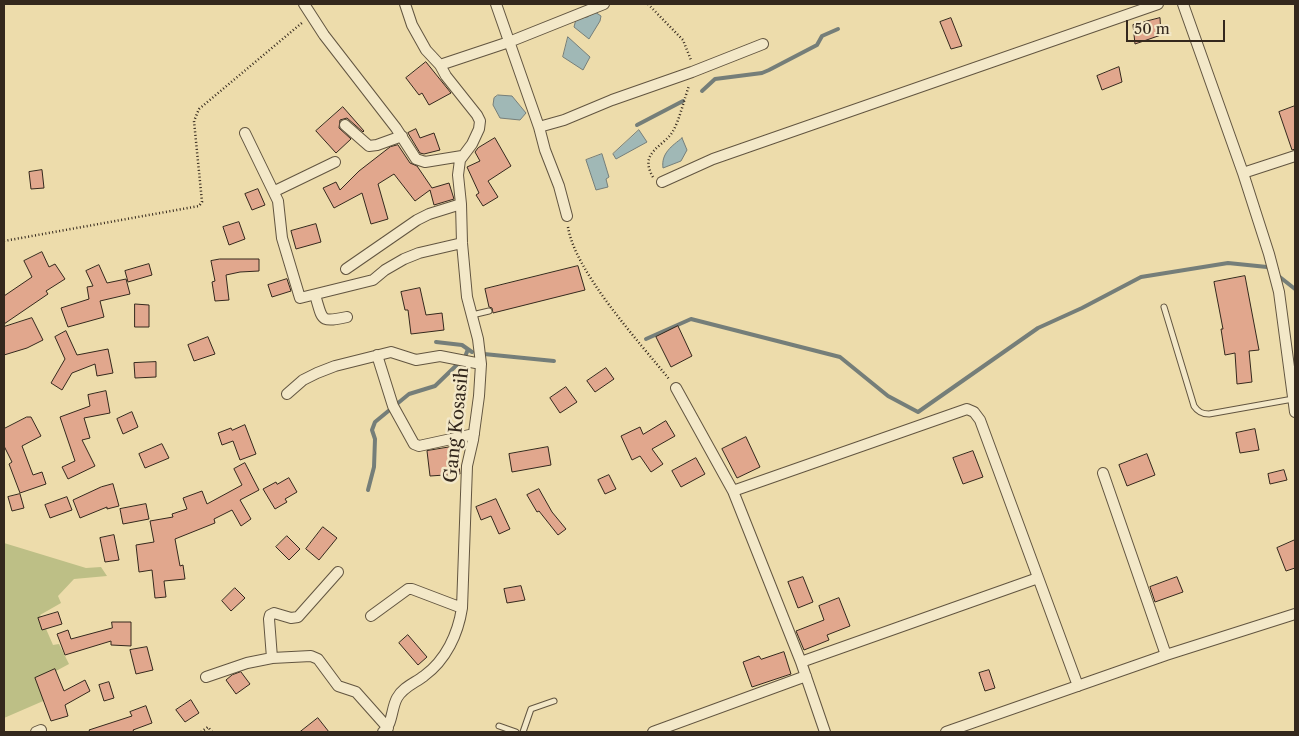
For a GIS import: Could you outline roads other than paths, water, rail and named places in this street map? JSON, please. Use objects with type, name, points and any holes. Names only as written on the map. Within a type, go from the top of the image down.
[{"type":"street","points":[[304,4],[311,16],[402,136],[416,159],[424,162],[462,156]]},
{"type":"street","name":"Gang Kosasih","points":[[385,730],[396,698],[406,687],[428,673],[455,637],[459,624],[462,608],[467,466],[474,434],[478,364],[478,339],[467,297],[458,166],[462,156],[476,136],[480,121],[478,115],[446,76],[440,65],[426,50],[412,25],[405,4]]},
{"type":"street","points":[[496,4],[559,186],[567,216]]},
{"type":"street","points":[[440,65],[509,42],[604,4]]},
{"type":"street","points":[[662,182],[713,159],[1158,4]]},
{"type":"street","points":[[1183,4],[1243,173],[1269,254],[1279,292],[1295,412]]},
{"type":"street","points":[[539,127],[564,120],[762,44]]},
{"type":"street","points":[[345,125],[369,146],[402,136]]},
{"type":"street","points":[[245,133],[278,201],[282,238],[300,298],[373,280],[404,258],[462,244]]},
{"type":"street","points":[[1243,173],[1295,156]]},
{"type":"street","points":[[274,191],[335,162]]},
{"type":"street","points":[[346,269],[423,217],[461,204]]},
{"type":"street","points":[[315,295],[322,317],[325,320],[329,321],[347,317]]},
{"type":"street","points":[[287,394],[303,380],[334,366],[391,352],[416,360],[440,356],[478,364]]},
{"type":"street","points":[[377,355],[393,406],[414,444],[419,446],[474,434]]},
{"type":"street","points":[[676,388],[733,491],[801,662],[825,732]]},
{"type":"street","points":[[733,491],[969,409],[980,420],[1078,686]]},
{"type":"street","points":[[1102,473],[1166,655]]},
{"type":"street","points":[[272,658],[270,615],[274,613],[291,618],[298,617],[338,572]]},
{"type":"street","points":[[801,662],[1038,578]]},
{"type":"street","points":[[371,616],[408,589],[462,608]]},
{"type":"street","points":[[946,732],[1166,655],[1295,614]]},
{"type":"street","points":[[206,677],[247,663],[272,658],[311,656],[318,660],[338,686],[356,692],[385,730]]},
{"type":"street","points":[[653,732],[806,676]]},
{"type":"lane","points":[[1164,307],[1194,406],[1198,411],[1203,414],[1209,414],[1294,399]]},
{"type":"lane","points":[[471,315],[489,311]]},
{"type":"lane","points":[[523,732],[531,709],[554,701]]},
{"type":"lane","points":[[499,726],[516,732]]},
{"type":"water","points":[[595,12],[601,16],[600,21],[589,39],[574,27],[576,19],[587,17]]},
{"type":"water","points":[[568,37],[590,57],[583,70],[563,57]]},
{"type":"water","points":[[498,95],[512,96],[526,113],[520,120],[500,118],[493,105],[494,98]]},
{"type":"water","points":[[639,130],[647,142],[616,159],[613,154]]},
{"type":"water","points":[[682,138],[687,150],[681,161],[663,168],[665,154]]},
{"type":"water","points":[[602,154],[609,177],[606,179],[608,187],[596,190],[586,160]]},
{"type":"waterway","points":[[702,91],[715,79],[762,73],[769,70],[817,45],[822,36],[838,29]]},
{"type":"waterway","points":[[637,125],[683,101]]},
{"type":"waterway","points":[[646,339],[691,319],[840,357],[888,396],[918,412],[1038,328],[1082,308],[1141,277],[1228,263],[1267,267],[1271,270]]},
{"type":"waterway","points":[[1276,274],[1295,289]]},
{"type":"waterway","points":[[436,342],[462,345],[472,352]]},
{"type":"waterway","points":[[368,490],[374,467],[375,439],[372,430],[375,422],[409,394],[435,386],[465,357],[468,349]]},
{"type":"waterway","points":[[484,354],[554,361]]}]
